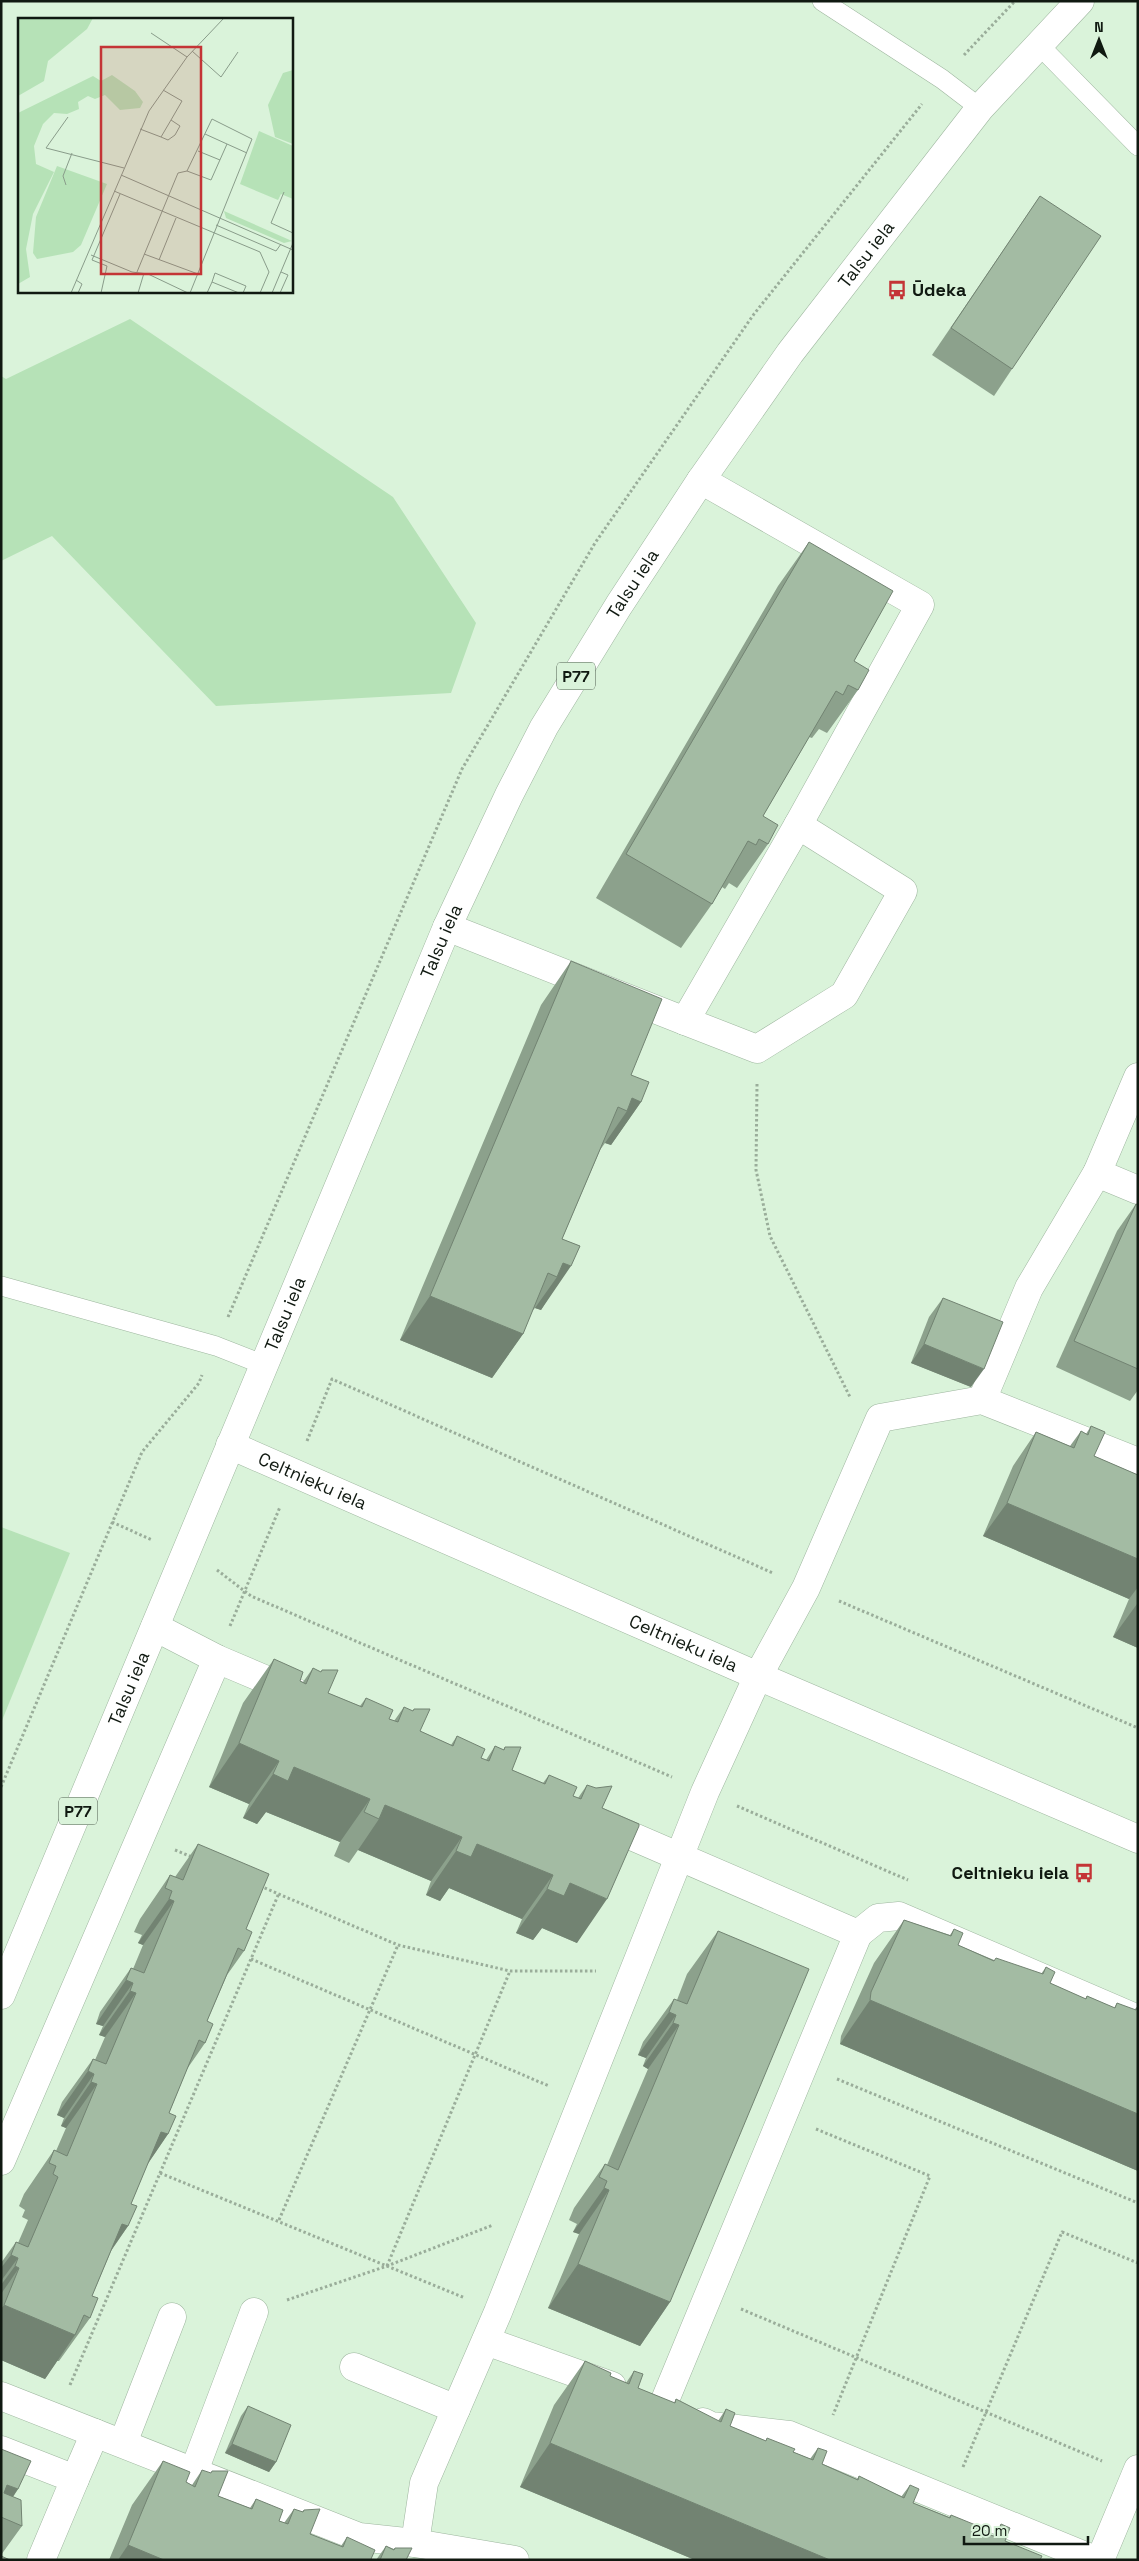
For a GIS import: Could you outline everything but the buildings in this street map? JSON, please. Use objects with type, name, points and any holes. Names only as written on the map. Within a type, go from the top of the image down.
[{"type":"street","name":"Talsu iela","points":[[1,1995],[447,927],[509,795],[544,727],[619,605],[701,480],[790,353],[980,108],[1080,1]]},
{"type":"street","points":[[686,1021],[798,825],[920,605],[701,480]]},
{"type":"street","points":[[447,927],[757,1049],[844,995],[903,890],[798,825]]},
{"type":"street","points":[[982,1400],[1029,1288],[1097,1173],[1138,1077]]},
{"type":"street","points":[[1097,1173],[1138,1190]]},
{"type":"street","points":[[415,2543],[424,2483],[498,2312],[705,1792],[758,1676],[806,1588],[880,1418],[982,1400],[1138,1462]]},
{"type":"street","name":"Celtnieku iela","points":[[230,1445],[758,1676],[1138,1839]]},
{"type":"street","points":[[155,1627],[217,1659],[317,1702]]},
{"type":"street","points":[[1,2161],[143,1836],[217,1659]]},
{"type":"street","points":[[580,1814],[858,1934]]},
{"type":"street","points":[[664,2405],[858,1934],[878,1918],[899,1916],[1138,2019]]},
{"type":"street","points":[[194,2471],[254,2312]]},
{"type":"street","points":[[122,2443],[172,2317]]},
{"type":"street","points":[[486,2341],[664,2405],[711,2426],[789,2435],[1095,2560]]},
{"type":"street","points":[[354,2367],[456,2409]]},
{"type":"street","points":[[1,2396],[359,2537],[415,2543],[502,2558]]},
{"type":"street","points":[[41,2560],[94,2433]]},
{"type":"street","points":[[1,2450],[75,2479]]},
{"type":"street","points":[[1100,2560],[1136,2472]]},
{"type":"lane","points":[[822,1],[942,79],[980,108]]},
{"type":"lane","points":[[1039,45],[1138,146]]},
{"type":"lane","points":[[1,1286],[216,1346],[264,1365]]},
{"type":"path","points":[[757,1049],[756,1170],[770,1236],[871,1438]]},
{"type":"path","points":[[217,1659],[332,1379],[806,1588],[1138,1728]]},
{"type":"path","points":[[112,1522],[223,1573],[245,1589],[251,1596],[912,1882]]},
{"type":"path","points":[[143,1836],[197,1859]]},
{"type":"path","points":[[252,1882],[398,1945],[510,1971],[634,1972]]},
{"type":"path","points":[[56,2417],[279,1894]]},
{"type":"path","points":[[279,2220],[398,1945]]},
{"type":"path","points":[[251,1958],[583,2100]]},
{"type":"path","points":[[387,2266],[510,1971]]},
{"type":"path","points":[[804,2065],[1138,2203]]},
{"type":"path","points":[[783,2115],[930,2176],[820,2447]]},
{"type":"path","points":[[160,2173],[279,2220],[498,2312]]},
{"type":"path","points":[[254,2312],[387,2266],[494,2224]]},
{"type":"path","points":[[950,2500],[1062,2232],[1138,2263]]},
{"type":"path","points":[[709,2295],[986,2412],[1136,2472]]},
{"type":"green space","points":[[130,319],[393,497],[476,623],[451,693],[216,706],[52,536],[1,561],[1,376],[6,379]]},
{"type":"green space","points":[[1,1527],[70,1553],[1,1723]]},
{"type":"place","name":"Ūdeka","points":[[897,290]]},
{"type":"place","name":"Celtnieku iela","points":[[1084,1873]]}]
